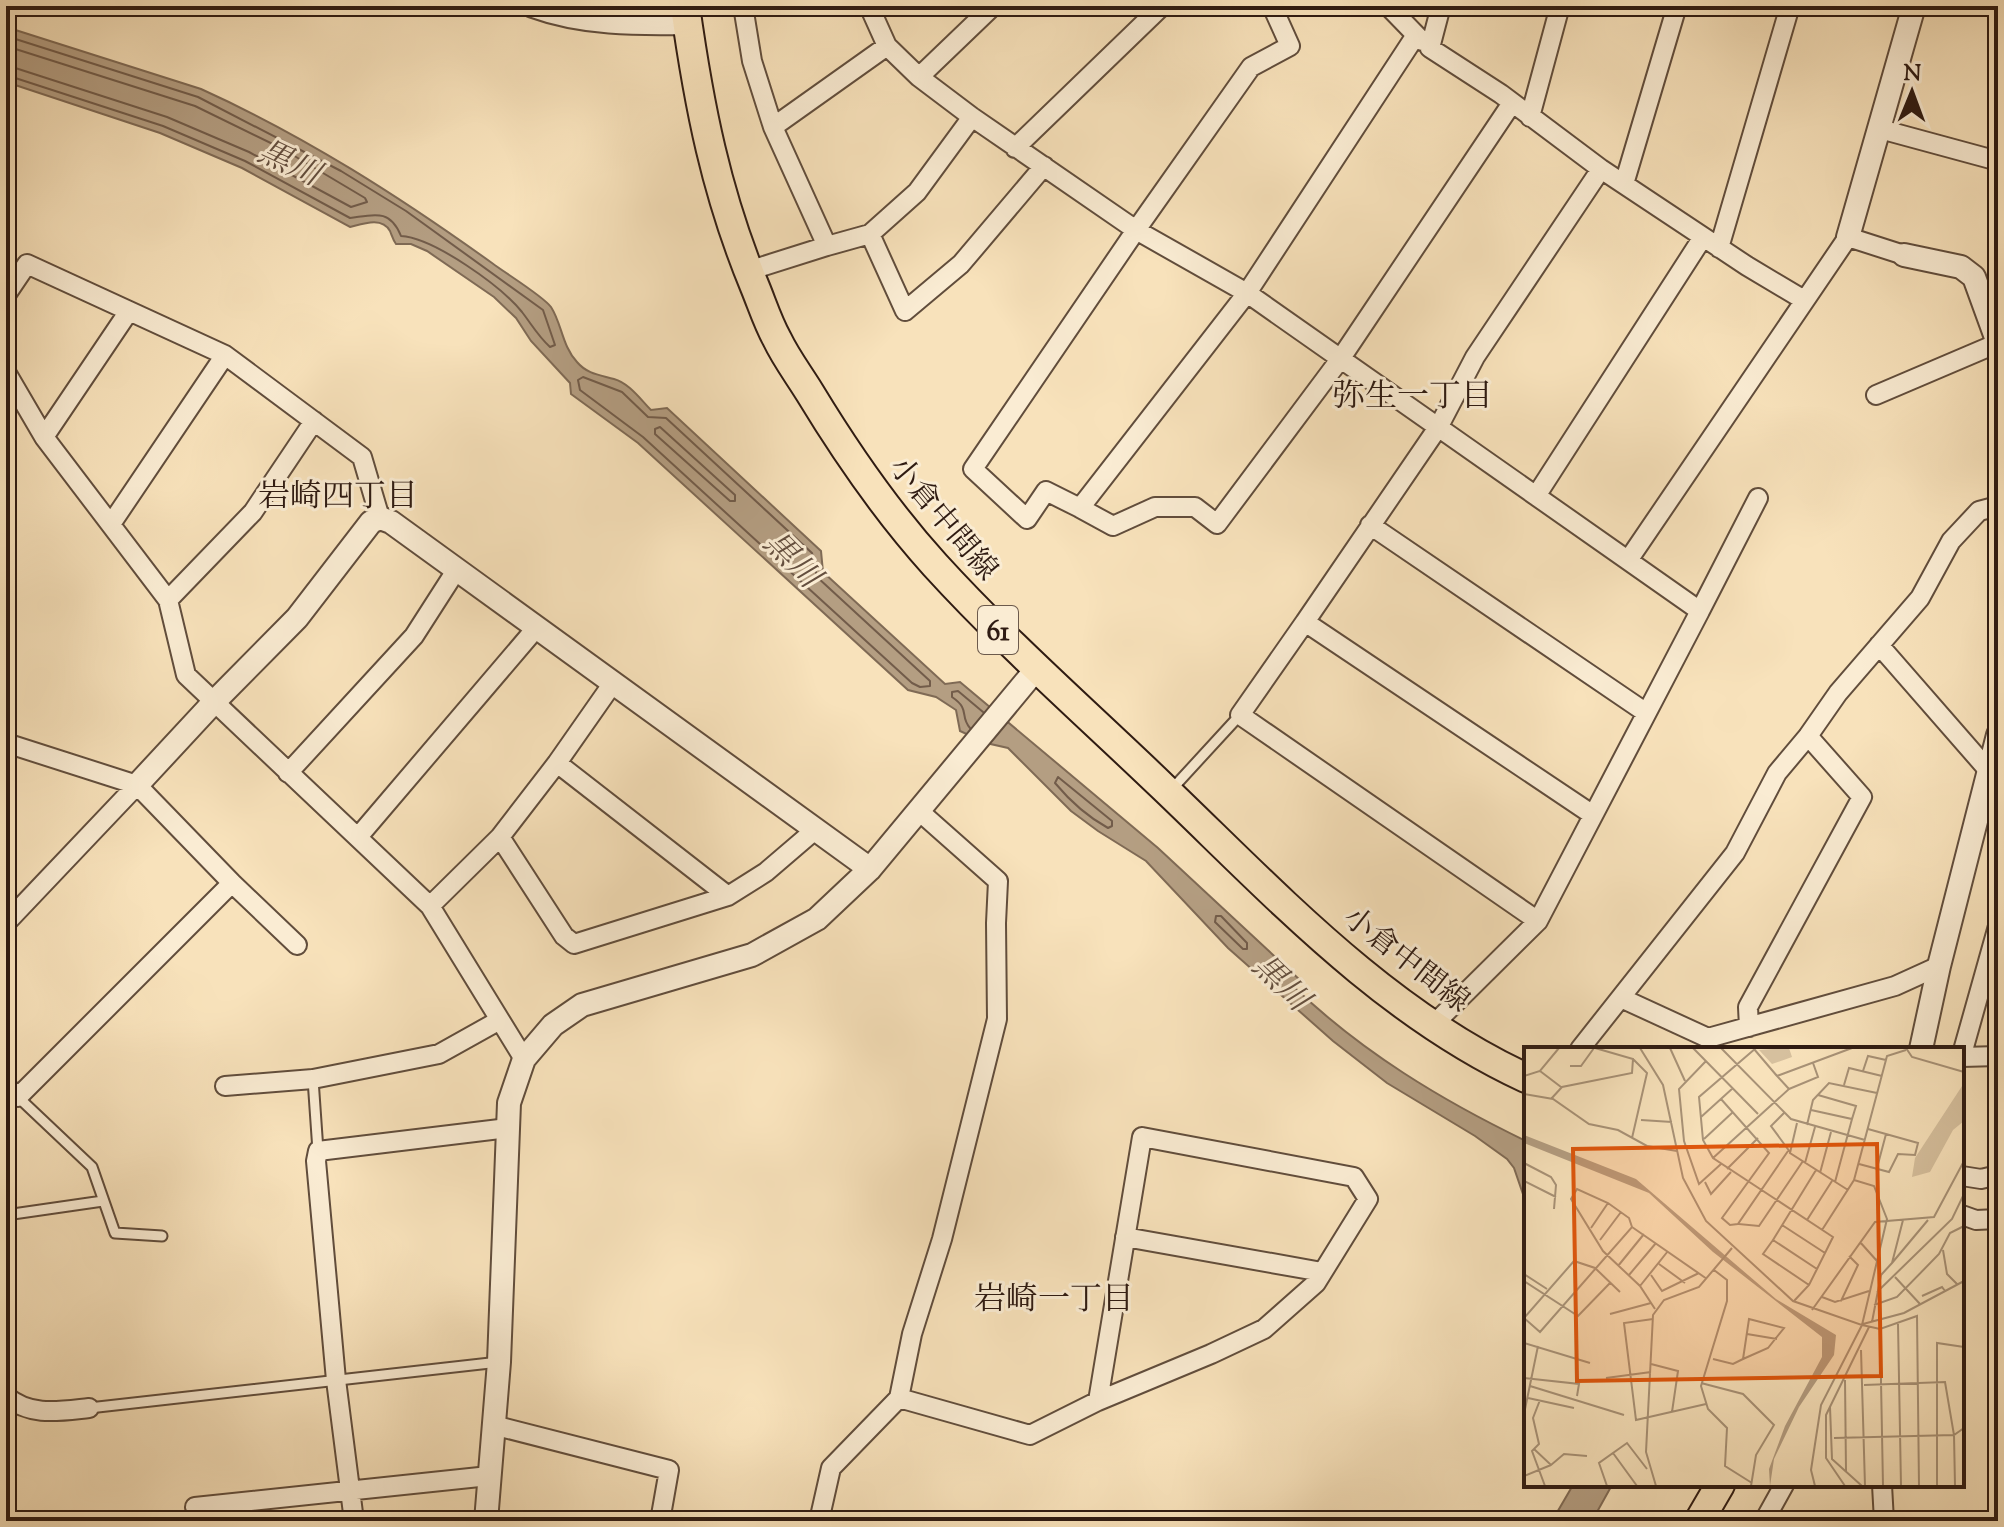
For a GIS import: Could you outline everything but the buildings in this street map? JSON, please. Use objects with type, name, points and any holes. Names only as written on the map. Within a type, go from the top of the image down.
[{"type":"main road","name":"小倉中間線","points":[[687,14],[705,134],[723,201],[748,271],[776,338],[872,488],[933,563],[986,618],[1298,917],[1370,980],[1432,1026],[1493,1063],[1524,1077]]},
{"type":"main road","points":[[1699,1521],[1719,1487]]},
{"type":"street","points":[[533,6],[603,22],[687,14]]},
{"type":"street","points":[[743,6],[752,61],[773,127],[827,246]]},
{"type":"street","points":[[869,6],[887,46],[919,77],[972,117],[1136,230],[1247,293],[1700,611]]},
{"type":"street","points":[[919,77],[993,6]]},
{"type":"street","points":[[1015,148],[1162,6]]},
{"type":"street","points":[[1272,6],[1290,46],[1251,67],[973,469],[1027,519],[1046,491],[1113,526],[1155,507],[1195,507],[1217,524],[1341,358],[1512,103]]},
{"type":"street","points":[[1388,6],[1430,48],[1512,103],[1601,169],[1804,300]]},
{"type":"street","points":[[1430,48],[1441,6]]},
{"type":"street","points":[[1530,117],[1560,6]]},
{"type":"street","points":[[1624,184],[1677,6]]},
{"type":"street","points":[[1719,248],[1790,6]]},
{"type":"street","points":[[1629,559],[1848,237],[1914,6]]},
{"type":"street","points":[[1080,508],[1247,293],[1416,35]]},
{"type":"street","points":[[773,127],[887,46]]},
{"type":"street","points":[[748,271],[870,234],[917,192],[972,117]]},
{"type":"street","points":[[1880,129],[1997,159]]},
{"type":"street","points":[[870,234],[905,311],[961,264],[1044,166]]},
{"type":"street","points":[[1538,921],[1240,715],[1439,426],[1475,357],[1601,169]]},
{"type":"street","points":[[1536,496],[1703,237]]},
{"type":"street","points":[[1848,237],[1904,255],[1961,267],[1974,277],[1998,343],[1876,395]]},
{"type":"street","points":[[6,295],[27,264],[225,355],[362,457],[380,518]]},
{"type":"street","points":[[44,437],[129,311]]},
{"type":"street","points":[[111,524],[225,355]]},
{"type":"street","points":[[6,372],[44,437],[168,600],[186,675],[430,906],[524,1059]]},
{"type":"street","points":[[168,600],[253,512],[314,421]]},
{"type":"street","points":[[1432,1026],[1538,921],[1758,498]]},
{"type":"street","points":[[1582,1047],[1735,853],[1777,773],[1838,693],[1920,598],[1951,541],[1979,511],[1998,506]]},
{"type":"street","points":[[6,923],[297,618],[371,522],[380,518],[391,522],[457,569],[870,869]]},
{"type":"street","points":[[1370,525],[1645,712]]},
{"type":"street","points":[[288,773],[414,636],[457,569]]},
{"type":"street","points":[[1305,622],[1593,815]]},
{"type":"street","points":[[358,837],[537,627]]},
{"type":"street","points":[[1879,645],[1989,771]]},
{"type":"street","points":[[486,1521],[499,1362],[509,1103],[524,1059],[553,1025],[582,1005],[752,955],[817,919],[870,869],[1038,667]]},
{"type":"street","points":[[430,906],[500,837],[613,683]]},
{"type":"street","points":[[1921,1047],[1998,735]]},
{"type":"street","points":[[1749,1027],[1748,1007],[1862,797],[1808,736]]},
{"type":"street","points":[[6,743],[137,785],[297,945]]},
{"type":"street","points":[[557,763],[728,896]]},
{"type":"street","points":[[819,1521],[831,1468],[899,1398],[912,1334],[942,1239],[997,1019],[998,881],[919,811]]},
{"type":"street","points":[[500,837],[564,936],[574,944],[728,896],[766,872],[815,830]]},
{"type":"street","points":[[10,1097],[232,883]]},
{"type":"street","points":[[1964,1049],[1993,969],[1998,926]]},
{"type":"street","points":[[1621,998],[1708,1038],[1895,986],[1939,966]]},
{"type":"street","points":[[225,1086],[313,1079],[439,1054],[500,1020]]},
{"type":"street","points":[[1964,1055],[1998,1056]]},
{"type":"street","points":[[354,1521],[336,1380],[316,1161],[318,1151],[508,1128]]},
{"type":"street","points":[[899,1398],[1030,1435],[1098,1401],[1264,1329],[1316,1283],[1368,1199],[1354,1177],[1142,1137],[1098,1401]]},
{"type":"street","points":[[1964,1176],[1981,1179],[1998,1175]]},
{"type":"street","points":[[1964,1216],[1976,1220],[1998,1219]]},
{"type":"street","points":[[1125,1237],[1322,1272]]},
{"type":"street","points":[[6,1396],[36,1411],[89,1408]]},
{"type":"street","points":[[493,1425],[669,1470],[660,1521]]},
{"type":"street","points":[[195,1507],[489,1476]]},
{"type":"street","points":[[1766,1518],[1783,1487]]},
{"type":"street","points":[[1882,1487],[1884,1521]]},
{"type":"lane","points":[[1169,793],[1240,715]]},
{"type":"lane","points":[[313,1079],[318,1151]]},
{"type":"lane","points":[[10,1097],[92,1167],[115,1233],[162,1236]]},
{"type":"lane","points":[[6,1215],[103,1201]]},
{"type":"lane","points":[[89,1408],[499,1362]]},
{"type":"water","name":"黒川","points":[[6,27],[201,89],[315,147],[387,191],[540,297],[551,307],[568,349],[581,366],[594,374],[625,384],[651,410],[667,408],[821,551],[823,572],[945,684],[960,682],[1158,848],[1300,980],[1294,987],[1320,1011],[1404,1073],[1463,1109],[1524,1140],[1524,1197],[1514,1168],[1507,1159],[1387,1083],[1333,1041],[1228,948],[1146,861],[1071,811],[1008,748],[986,743],[960,731],[956,710],[936,697],[908,690],[638,443],[571,394],[570,383],[531,341],[516,318],[494,297],[427,251],[411,244],[396,244],[390,231],[382,224],[372,222],[350,227],[242,168],[160,133],[6,82]]},
{"type":"water","points":[[1572,1487],[1611,1487],[1592,1521],[1552,1521]]},
{"type":"district","name":"弥生一丁目","points":[[1413,395]]},
{"type":"district","name":"岩崎四丁目","points":[[338,495]]},
{"type":"district","name":"岩崎一丁目","points":[[1054,1298]]}]
